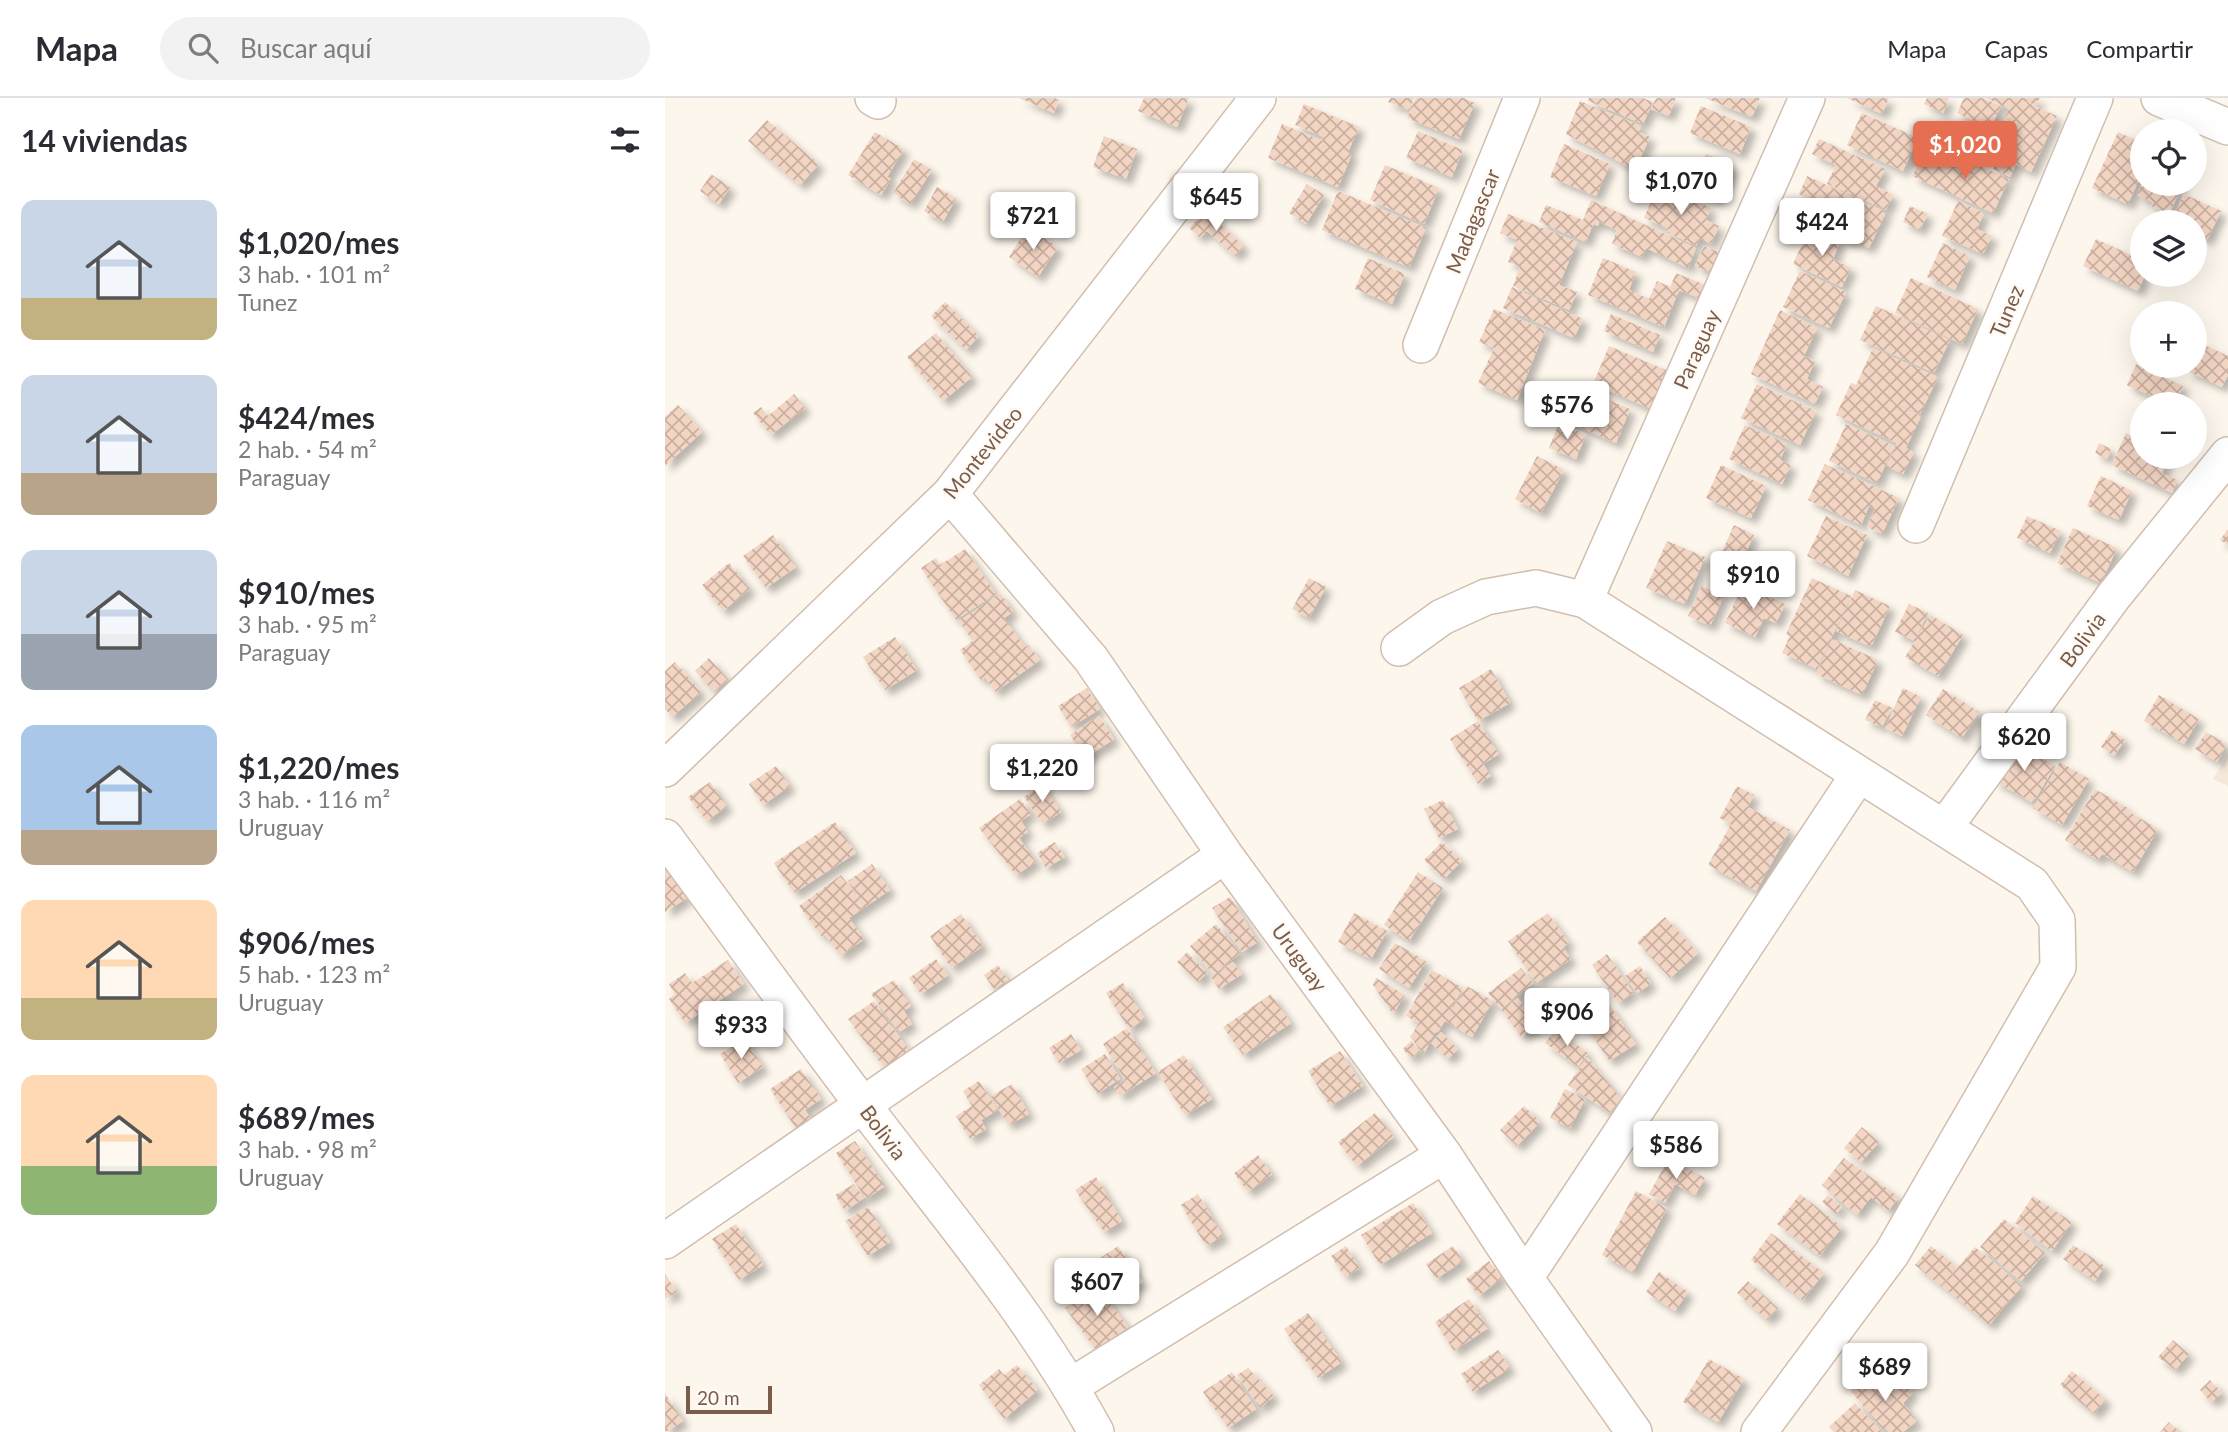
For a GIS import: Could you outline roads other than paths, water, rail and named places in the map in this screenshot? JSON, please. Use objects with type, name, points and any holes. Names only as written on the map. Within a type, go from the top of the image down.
[{"type":"street","name":"Montevideo","points":[[665,769],[950,495],[1258,98]]},
{"type":"street","name":"Madagascar","points":[[1421,345],[1523,98]]},
{"type":"street","name":"Paraguay","points":[[1585,600],[1807,98]]},
{"type":"street","name":"Tunez","points":[[1916,524],[2095,98]]},
{"type":"street","points":[[2159,98],[2228,127]]},
{"type":"street","name":"Bolivia","points":[[1944,828],[2113,597],[2228,454]]},
{"type":"street","name":"Uruguay","points":[[950,495],[1091,659],[1225,855],[1444,1155],[1626,1429]]},
{"type":"street","points":[[1399,648],[1442,617],[1486,597],[1536,588],[1585,600],[2032,884],[2057,920],[2058,967],[1892,1253],[1759,1432]]},
{"type":"street","points":[[1525,1278],[1859,774]]},
{"type":"street","name":"Bolivia","points":[[665,837],[864,1106],[1004,1289],[1071,1386],[1096,1432]]},
{"type":"street","points":[[665,1241],[1225,855]]},
{"type":"street","points":[[1071,1386],[1444,1155]]}]
